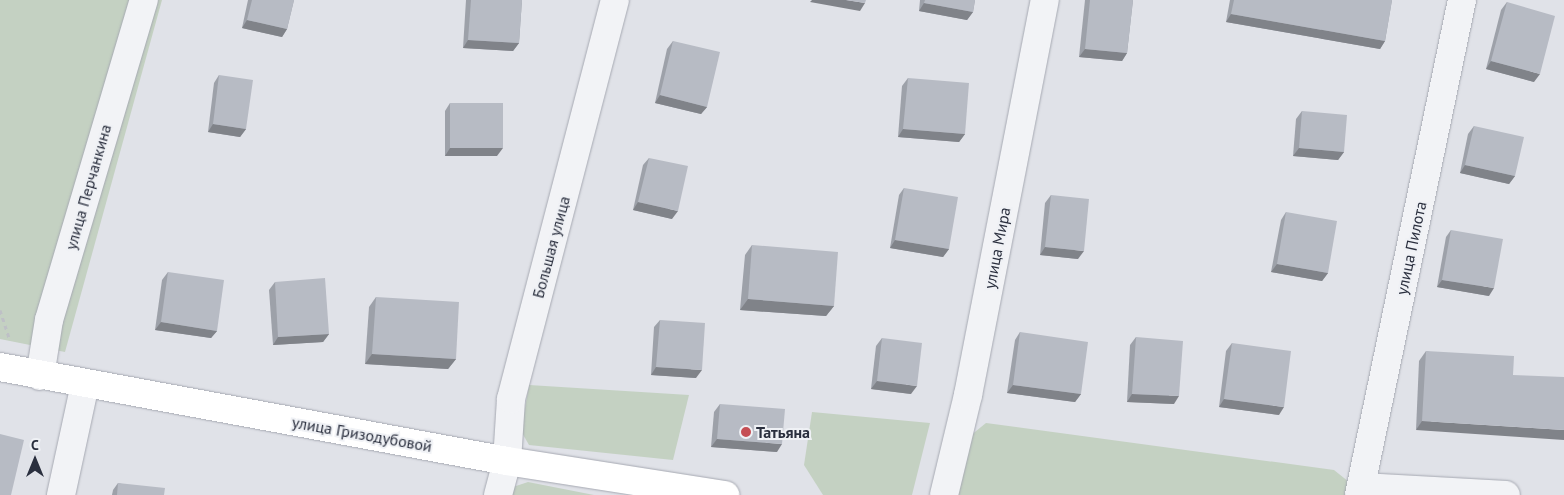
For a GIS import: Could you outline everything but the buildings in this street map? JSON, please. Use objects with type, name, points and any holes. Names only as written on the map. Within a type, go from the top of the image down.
[{"type":"street","name":"улица Перчанкина","points":[[40,376],[50,320],[144,0]]},
{"type":"street","name":"Большая улица","points":[[498,495],[507,461],[511,400],[615,0]]},
{"type":"street","name":"улица Мира","points":[[944,495],[968,395],[1045,0]]},
{"type":"street","name":"улица Пилота","points":[[1360,491],[1462,0]]},
{"type":"street","name":"улица Гризодубовой","points":[[0,367],[40,376],[507,461],[725,495]]},
{"type":"street","points":[[61,495],[86,384]]},
{"type":"street","points":[[1360,491],[1506,495]]},
{"type":"green space","points":[[0,0],[162,0],[65,352],[0,339]]},
{"type":"green space","points":[[529,385],[689,395],[673,460],[529,445],[521,431]]},
{"type":"green space","points":[[812,412],[930,423],[912,495],[823,495],[804,465]]},
{"type":"green space","points":[[986,423],[1334,470],[1349,482],[1345,495],[953,495],[965,440]]},
{"type":"green space","points":[[528,482],[594,495],[509,495],[510,488]]},
{"type":"place","name":"Татьяна","points":[[746,432]]}]
